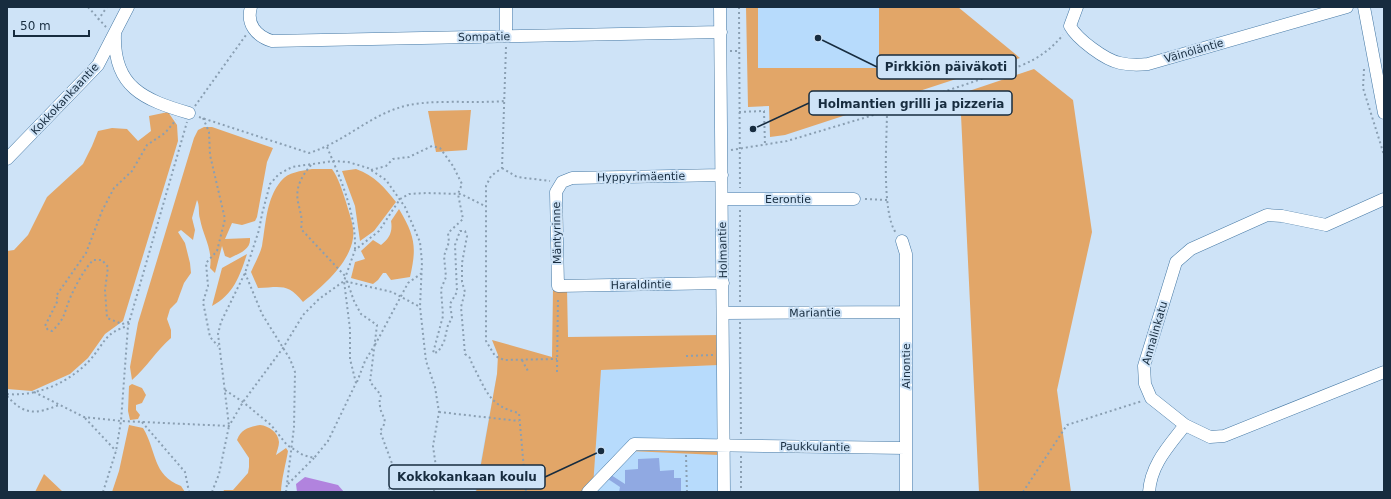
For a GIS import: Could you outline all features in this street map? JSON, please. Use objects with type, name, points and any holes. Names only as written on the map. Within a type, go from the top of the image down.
[{"type":"street","name":"Kokkokankaantie","points":[[7,159],[98,65],[128,7]]},
{"type":"street","points":[[251,7],[249,13],[252,27]]},
{"type":"street","points":[[506,7],[506,36]]},
{"type":"street","name":"Holmantie","points":[[720,7],[724,492]]},
{"type":"street","points":[[1070,26],[1077,7]]},
{"type":"street","name":"Väinöläntie","points":[[1070,26],[1075,35],[1083,42],[1118,63],[1132,65],[1148,64],[1347,7]]},
{"type":"street","points":[[1364,7],[1384,113]]},
{"type":"street","name":"Sompatie","points":[[252,27],[263,38],[272,41],[721,32]]},
{"type":"street","name":"Kokkokankaantie","points":[[115,33],[116,58],[121,72],[131,86],[157,104],[189,113]]},
{"type":"street","name":"Hyppyrimäentie","points":[[562,182],[572,178],[722,175]]},
{"type":"street","name":"Mäntyrinne","points":[[558,286],[556,192],[562,182]]},
{"type":"street","name":"Eerontie","points":[[722,199],[854,199]]},
{"type":"street","name":"Annalinkatu","points":[[1151,398],[1145,384],[1144,366],[1176,262],[1191,249],[1267,215],[1282,216],[1326,225],[1384,199]]},
{"type":"street","name":"Ainontie","points":[[902,241],[906,254],[906,492]]},
{"type":"street","name":"Haraldintie","points":[[558,286],[723,283]]},
{"type":"street","name":"Mariantie","points":[[723,313],[906,312]]},
{"type":"street","points":[[1151,398],[1185,425],[1210,437],[1224,436],[1384,372]]},
{"type":"street","points":[[1149,492],[1150,479],[1154,467],[1185,425]]},
{"type":"street","name":"Paukkulantie","points":[[588,492],[634,444],[686,443],[724,446],[906,448]]},
{"type":"path","points":[[88,7],[98,20],[115,33]]},
{"type":"path","points":[[98,20],[107,7]]},
{"type":"path","points":[[738,7],[741,492]]},
{"type":"path","points":[[722,152],[787,141],[887,111],[1038,58],[1052,48],[1070,26]]},
{"type":"path","points":[[103,492],[116,451],[121,421],[128,326],[189,113],[252,27]]},
{"type":"path","points":[[502,168],[506,36]]},
{"type":"path","points":[[129,322],[122,324],[107,318],[105,290],[108,267],[102,260],[93,260],[86,268],[71,296],[65,318],[52,330],[48,330],[45,326],[58,300],[56,296],[86,253],[102,211],[114,188],[132,171],[147,145],[165,133],[178,118],[189,113],[309,153],[327,148],[399,107],[419,103],[481,103],[504,101]]},
{"type":"path","points":[[739,112],[764,111],[765,145]]},
{"type":"path","points":[[887,111],[887,200],[892,228],[902,241]]},
{"type":"path","points":[[203,118],[209,132],[210,155],[225,219],[217,251],[206,263],[208,286],[203,302],[210,337],[219,347]]},
{"type":"path","points":[[371,170],[386,166],[393,160],[409,157],[432,146],[440,148],[453,166],[462,184],[458,194],[462,219],[448,233],[449,242],[444,256],[446,277],[441,288],[443,316],[433,354],[438,352],[444,342],[448,325],[452,318],[450,304],[457,292],[455,245],[460,231],[465,232],[467,236],[462,263],[462,282],[465,292],[461,307],[465,354],[470,358],[492,401],[507,410],[520,413],[519,421],[526,492]]},
{"type":"path","points":[[327,148],[340,176],[355,233],[355,250],[346,276],[346,281],[350,329],[350,359],[356,383]]},
{"type":"path","points":[[212,492],[219,474],[229,426],[218,334],[221,322],[245,273],[259,230],[270,184],[279,174],[292,167],[333,161],[348,162],[371,170],[386,180],[400,199],[420,242],[422,273],[420,307],[426,362],[435,388],[439,412],[433,446],[436,467],[434,492]]},
{"type":"path","points":[[312,164],[302,176],[298,185],[298,202],[302,220],[301,229],[346,276]]},
{"type":"path","points":[[502,168],[517,177],[562,182]]},
{"type":"path","points":[[502,168],[491,176],[486,186],[486,341],[494,356],[504,360],[557,359]]},
{"type":"path","points":[[355,250],[379,231],[400,199],[409,194],[426,192],[458,194],[485,206]]},
{"type":"path","points":[[854,199],[887,200]]},
{"type":"path","points":[[245,273],[262,314],[290,359],[295,372],[295,419],[287,492]]},
{"type":"path","points":[[287,485],[314,458],[328,440],[365,361],[408,283],[422,273]]},
{"type":"path","points":[[346,281],[361,314],[377,326],[370,382],[381,395],[379,407],[385,418],[384,425],[380,431],[397,477],[387,492]]},
{"type":"path","points":[[229,426],[243,402],[283,348],[303,315],[319,299],[346,281],[392,292],[420,307]]},
{"type":"path","points":[[557,372],[558,286]]},
{"type":"path","points":[[7,395],[21,395],[34,392],[73,376],[91,358],[110,334],[128,326]]},
{"type":"path","points":[[686,356],[724,355]]},
{"type":"path","points":[[522,360],[529,373]]},
{"type":"path","points":[[225,390],[243,402],[271,425],[287,445],[303,455],[314,458]]},
{"type":"path","points":[[34,392],[84,417],[121,421],[229,426]]},
{"type":"path","points":[[7,395],[25,411],[36,412],[59,405]]},
{"type":"path","points":[[1023,492],[1067,425],[1151,398]]},
{"type":"path","points":[[439,412],[519,421]]},
{"type":"path","points":[[84,417],[116,451]]},
{"type":"path","points":[[142,422],[185,472],[189,492]]},
{"type":"path","points":[[686,443],[687,492]]},
{"type":"path","points":[[436,467],[478,478],[525,484]]},
{"type":"shaded area","points":[[746,7],[758,7],[758,68],[879,68],[879,7],[958,7],[1020,58],[785,135],[770,137],[769,106],[748,107]]},
{"type":"shaded area","points":[[758,7],[879,7],[879,68],[758,68]]},
{"type":"shaded area","points":[[1034,69],[1073,100],[1092,232],[1057,390],[1071,492],[979,492],[960,94]]},
{"type":"shaded area","points":[[471,110],[467,150],[436,152],[428,111]]},
{"type":"shaded area","points":[[168,112],[177,125],[178,141],[123,321],[105,334],[88,358],[70,374],[32,391],[7,389],[7,251],[14,250],[28,235],[47,197],[83,164],[98,131],[112,128],[127,129],[138,141],[151,131],[149,116]]},
{"type":"shaded area","points":[[204,127],[212,127],[273,148],[267,162],[255,221],[242,225],[232,223],[225,239],[250,238],[250,242],[244,251],[230,258],[225,256],[222,246],[215,273],[210,268],[210,255],[201,225],[197,200],[192,218],[195,230],[193,240],[181,230],[178,232],[185,243],[191,273],[184,283],[177,302],[170,309],[167,319],[171,330],[171,338],[132,380],[130,367],[138,323],[194,138],[198,130]]},
{"type":"shaded area","points":[[312,169],[332,169],[346,202],[353,229],[353,238],[351,247],[341,266],[318,290],[303,302],[298,296],[288,289],[278,287],[258,288],[251,272],[262,246],[267,212],[276,188],[287,176],[295,172]]},
{"type":"shaded area","points":[[356,169],[379,182],[396,202],[374,231],[360,241],[355,206],[342,171]]},
{"type":"shaded area","points":[[399,209],[411,234],[413,242],[414,249],[410,277],[391,280],[386,273],[383,273],[373,284],[351,278],[355,262],[365,259],[361,251],[373,240],[381,245],[388,238],[391,232],[391,221]]},
{"type":"shaded area","points":[[247,254],[242,270],[235,284],[219,302],[212,306],[222,268]]},
{"type":"shaded area","points":[[553,289],[567,289],[568,337],[719,335],[719,365],[601,370],[593,487],[588,492],[476,492],[497,374],[498,355],[492,340],[552,357]]},
{"type":"shaded area","points":[[719,365],[719,492],[475,492],[497,374]]},
{"type":"shaded area","points":[[132,384],[142,388],[146,395],[142,403],[136,405],[136,410],[140,415],[138,419],[130,420],[128,411],[129,386]]},
{"type":"shaded area","points":[[129,425],[143,428],[160,469],[165,476],[181,486],[185,492],[112,492],[119,471]]},
{"type":"shaded area","points":[[260,425],[270,428],[277,435],[279,442],[276,455],[286,448],[288,451],[281,492],[223,492],[224,490],[233,490],[248,473],[249,458],[237,440],[239,436],[246,429]]},
{"type":"shaded area","points":[[635,445],[718,447],[718,455],[630,451]]},
{"type":"shaded area","points":[[44,474],[63,492],[35,492]]},
{"type":"shaded area","points":[[305,477],[338,485],[344,492],[297,492],[296,484]]},
{"type":"building","points":[[659,458],[660,471],[674,470],[674,478],[681,478],[681,492],[619,492],[620,487],[608,479],[611,475],[625,484],[625,470],[638,469],[638,459]]},
{"type":"place","name":"Pirkkiön päiväkoti","points":[[818,38]]},
{"type":"place","name":"Holmantien grilli ja pizzeria","points":[[753,129]]},
{"type":"place","name":"Kokkokankaan koulu","points":[[601,451]]}]
